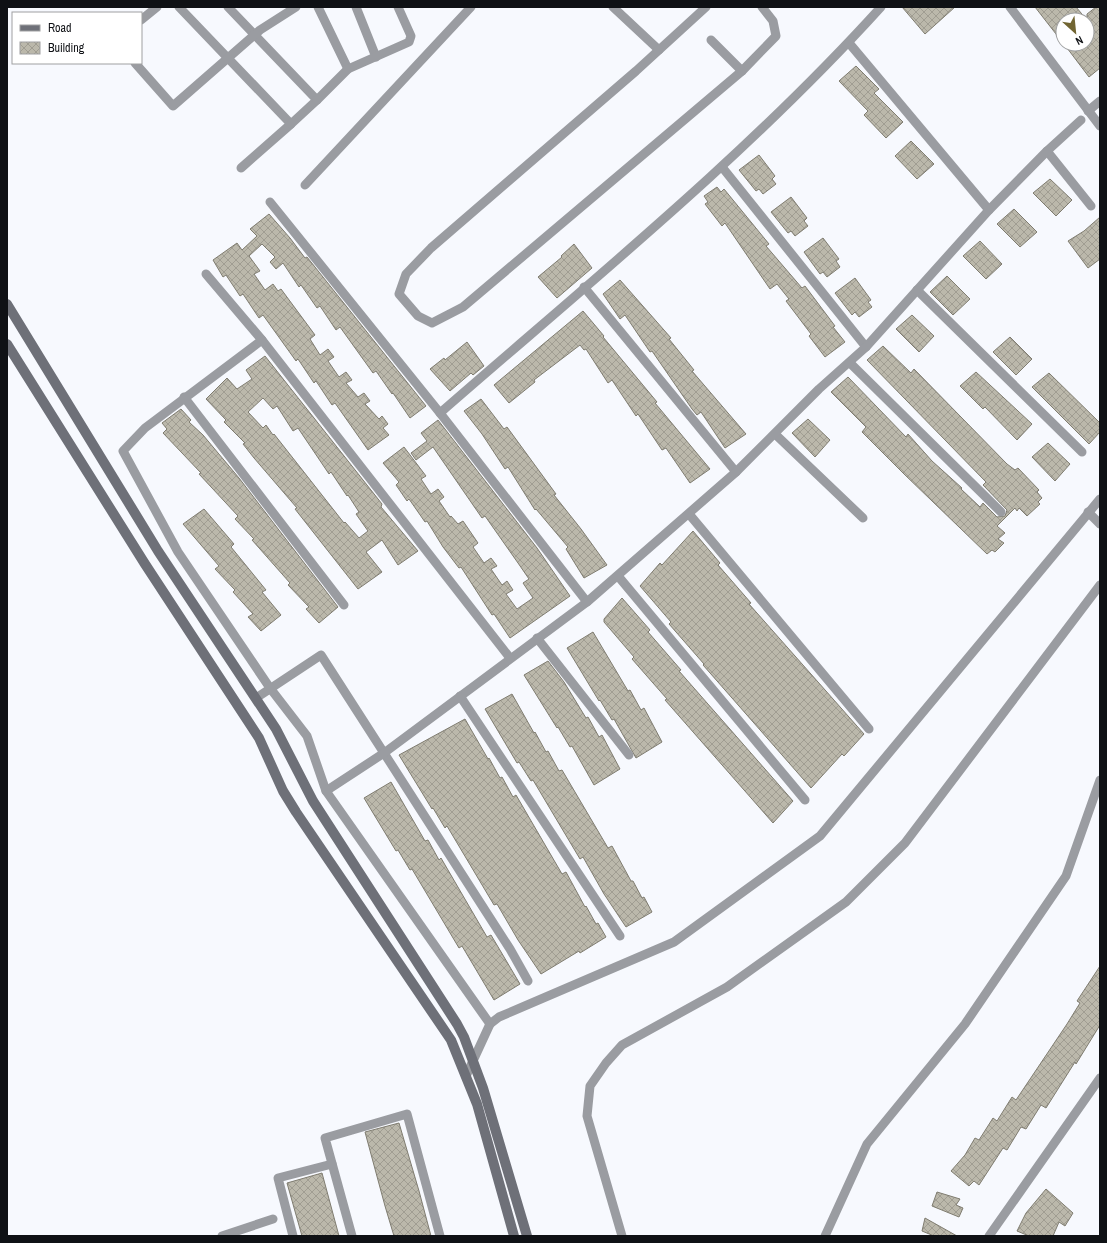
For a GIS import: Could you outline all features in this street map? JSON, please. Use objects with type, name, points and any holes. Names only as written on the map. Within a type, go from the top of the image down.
[{"type":"street","points":[[142,19],[157,7]]},
{"type":"street","points":[[180,7],[290,124]]},
{"type":"street","points":[[228,7],[317,100]]},
{"type":"street","points":[[136,64],[173,106],[255,34],[296,7]]},
{"type":"street","points":[[318,7],[348,69]]},
{"type":"street","points":[[356,7],[376,57]]},
{"type":"street","points":[[241,168],[317,100],[348,69],[409,42],[410,36],[398,7]]},
{"type":"street","points":[[305,185],[471,7]]},
{"type":"street","points":[[613,7],[659,50]]},
{"type":"street","points":[[706,7],[659,50],[431,248],[406,274],[399,294],[418,316],[432,323],[463,307],[742,71],[776,36],[773,21],[762,7]]},
{"type":"street","points":[[440,413],[722,167],[849,43],[881,7]]},
{"type":"street","points":[[1010,7],[1100,126]]},
{"type":"street","points":[[711,40],[742,71]]},
{"type":"street","points":[[849,43],[989,210]]},
{"type":"street","points":[[1088,111],[1100,101]]},
{"type":"street","points":[[326,791],[384,753],[587,602],[689,514],[736,472],[819,389],[850,363],[866,347],[989,210],[1047,151],[1081,120]]},
{"type":"street","points":[[1047,151],[1091,206]]},
{"type":"street","points":[[722,167],[866,347]]},
{"type":"street","points":[[270,202],[440,413],[587,602]]},
{"type":"street","points":[[206,274],[262,340],[510,658]]},
{"type":"street","points":[[584,287],[736,472]]},
{"type":"street","points":[[917,290],[1082,452]]},
{"type":"street","points":[[7,304],[158,551],[276,730],[306,790],[457,1024],[474,1061],[527,1236]]},
{"type":"street","points":[[262,340],[144,428],[123,451],[178,552],[270,688],[307,736],[326,791],[490,1024]]},
{"type":"street","points":[[7,344],[141,557],[259,738],[283,791],[296,812],[451,1040],[477,1104],[514,1236]]},
{"type":"street","points":[[850,363],[1001,512]]},
{"type":"street","points":[[184,397],[344,605]]},
{"type":"street","points":[[775,434],[863,518]]},
{"type":"street","points":[[466,1076],[490,1024],[520,1007],[674,942],[820,836],[1100,499]]},
{"type":"street","points":[[1088,512],[1100,524]]},
{"type":"street","points":[[689,514],[869,728]]},
{"type":"street","points":[[618,576],[804,800]]},
{"type":"street","points":[[622,1236],[587,1116],[590,1086],[606,1063],[622,1045],[726,987],[792,942],[846,902],[866,884],[905,843],[1100,585]]},
{"type":"street","points":[[537,638],[629,755]]},
{"type":"street","points":[[256,698],[321,654],[510,949],[528,981]]},
{"type":"street","points":[[460,696],[620,936]]},
{"type":"street","points":[[825,1236],[867,1144],[965,1024],[1066,876],[1100,780]]},
{"type":"street","points":[[989,1236],[1099,1082]]},
{"type":"street","points":[[352,1236],[325,1138],[407,1114],[440,1236]]},
{"type":"street","points":[[293,1236],[278,1178],[332,1164]]},
{"type":"street","points":[[222,1236],[273,1219]]},
{"type":"building","points":[[902,7],[955,7],[925,34]]},
{"type":"building","points":[[1035,7],[1076,7],[1080,12],[1055,12],[1055,33]]},
{"type":"building","points":[[1096,7],[1100,7],[1100,68],[1089,77],[1070,52],[1095,52],[1095,12],[1090,12]]},
{"type":"building","points":[[856,66],[879,89],[874,93],[903,122],[886,138],[864,115],[868,111],[839,81]]},
{"type":"building","points":[[911,141],[934,164],[917,179],[895,156]]},
{"type":"building","points":[[759,155],[775,176],[772,179],[776,184],[763,194],[759,189],[756,191],[739,170]]},
{"type":"building","points":[[1050,179],[1072,200],[1056,216],[1033,193]]},
{"type":"building","points":[[717,187],[721,192],[724,189],[769,244],[766,246],[802,288],[805,286],[835,326],[833,327],[845,342],[825,357],[809,336],[811,334],[786,301],[789,299],[777,284],[770,289],[725,223],[722,226],[705,204],[708,202],[704,196]]},
{"type":"building","points":[[791,197],[807,218],[804,221],[808,226],[795,236],[791,231],[788,233],[771,212]]},
{"type":"building","points":[[1014,209],[1037,232],[1020,247],[997,224]]},
{"type":"building","points":[[269,214],[305,258],[307,257],[426,406],[410,418],[376,371],[373,373],[340,327],[336,330],[320,306],[317,308],[301,285],[299,287],[283,263],[276,269],[270,262],[275,257],[262,244],[249,256],[260,271],[254,274],[265,290],[273,284],[278,291],[281,289],[315,335],[310,339],[320,355],[328,349],[334,357],[328,361],[339,377],[346,372],[352,380],[346,383],[358,397],[364,393],[370,401],[365,404],[379,419],[382,416],[388,424],[383,428],[389,435],[368,450],[335,403],[332,405],[316,381],[314,383],[298,359],[296,361],[263,315],[259,318],[243,294],[240,296],[226,275],[223,277],[213,260],[237,243],[242,250],[257,236],[250,229]]},
{"type":"building","points":[[1100,217],[1100,259],[1088,268],[1068,241],[1084,231]]},
{"type":"building","points":[[823,238],[839,259],[836,261],[840,267],[827,277],[823,272],[820,274],[804,252]]},
{"type":"building","points":[[980,241],[1002,264],[986,279],[963,256]]},
{"type":"building","points":[[574,244],[592,268],[557,298],[538,277],[562,257],[561,256]]},
{"type":"building","points":[[947,276],[970,299],[953,315],[930,292]]},
{"type":"building","points":[[855,278],[871,300],[868,302],[872,307],[859,317],[855,312],[852,315],[835,293]]},
{"type":"building","points":[[620,280],[671,338],[669,339],[694,370],[692,371],[746,434],[725,448],[701,412],[697,415],[692,409],[625,315],[620,319],[603,294]]},
{"type":"building","points":[[583,311],[657,402],[655,403],[710,469],[690,483],[666,448],[662,450],[638,414],[636,416],[612,380],[608,383],[586,349],[584,350],[580,345],[534,380],[535,382],[509,403],[494,385]]},
{"type":"building","points":[[912,315],[934,336],[919,352],[896,329]]},
{"type":"building","points":[[1010,337],[1032,359],[1016,375],[993,352]]},
{"type":"building","points":[[467,342],[484,366],[473,375],[471,373],[450,391],[430,369],[444,358],[445,360]]},
{"type":"building","points":[[883,346],[911,373],[914,369],[1007,464],[1015,470],[1018,468],[1039,490],[1037,492],[1042,498],[1038,502],[1040,504],[1027,516],[1019,508],[1017,511],[1015,508],[997,526],[1005,533],[998,539],[1004,543],[995,552],[992,550],[987,554],[904,474],[862,432],[866,427],[831,392],[848,377],[906,437],[908,434],[932,461],[962,488],[961,489],[980,507],[983,503],[997,517],[1005,516],[1007,510],[983,485],[986,482],[867,360]]},
{"type":"building","points":[[265,356],[382,504],[381,507],[418,551],[398,565],[382,540],[366,552],[382,572],[358,589],[295,509],[297,508],[243,444],[245,443],[224,422],[226,420],[206,399],[227,378],[237,389],[252,379],[246,370]],"holes":[[[263,398],[273,409],[277,406],[293,431],[298,428],[329,474],[331,472],[347,496],[348,495],[359,512],[356,514],[368,531],[359,538],[345,522],[344,523],[274,434],[273,435],[266,425],[263,428],[248,412]]]},
{"type":"building","points":[[976,372],[1032,424],[1017,440],[985,407],[983,409],[960,386]]},
{"type":"building","points":[[1049,373],[1100,423],[1100,432],[1089,444],[1032,387]]},
{"type":"building","points":[[481,399],[504,429],[507,427],[556,494],[554,495],[607,565],[584,578],[566,549],[568,547],[536,509],[535,510],[508,467],[505,469],[482,434],[464,411]]},
{"type":"building","points":[[181,409],[191,420],[189,422],[203,435],[239,478],[338,607],[319,623],[306,609],[309,607],[288,585],[290,583],[252,540],[254,539],[235,519],[238,516],[199,474],[201,473],[163,433],[167,429],[162,423]]},
{"type":"building","points":[[808,419],[830,440],[815,457],[792,433]]},
{"type":"building","points":[[438,420],[537,548],[570,596],[510,638],[494,614],[492,615],[461,567],[459,568],[443,547],[427,521],[425,522],[409,499],[407,501],[396,485],[399,482],[383,463],[404,447],[426,476],[421,479],[431,494],[438,489],[444,497],[439,501],[450,517],[451,516],[458,524],[463,521],[478,543],[473,547],[484,563],[491,558],[497,566],[491,569],[502,585],[507,581],[513,590],[506,594],[517,609],[533,598],[523,583],[529,579],[485,516],[482,518],[433,447],[416,460],[411,453],[427,441],[421,433]]},
{"type":"building","points":[[1048,443],[1070,464],[1055,481],[1032,457]]},
{"type":"building","points":[[204,509],[234,544],[231,547],[266,590],[262,592],[281,615],[261,631],[248,617],[253,614],[233,592],[235,590],[215,569],[219,566],[183,524]]},
{"type":"building","points":[[693,531],[720,563],[718,565],[751,603],[749,604],[864,734],[844,756],[842,754],[811,788],[703,665],[704,664],[669,624],[671,622],[640,586],[660,563],[662,565]]},
{"type":"building","points":[[622,598],[650,630],[648,632],[681,670],[679,671],[793,801],[773,823],[665,700],[667,699],[632,659],[634,657],[604,622],[604,619]]},
{"type":"building","points":[[593,632],[628,691],[630,690],[641,710],[644,708],[662,742],[636,758],[614,719],[612,720],[600,700],[599,701],[567,648]]},
{"type":"building","points":[[548,661],[564,682],[586,718],[588,717],[599,737],[602,735],[620,769],[594,785],[572,746],[570,747],[558,727],[557,728],[524,675]]},
{"type":"building","points":[[512,694],[546,752],[548,751],[559,771],[562,770],[608,848],[612,846],[631,881],[633,881],[642,898],[644,897],[652,912],[626,927],[604,894],[583,857],[580,859],[533,780],[531,781],[519,762],[517,763],[485,709]]},
{"type":"building","points":[[465,719],[500,778],[502,777],[513,797],[516,795],[562,874],[566,872],[585,907],[586,906],[596,924],[598,923],[606,937],[541,974],[518,940],[497,904],[494,905],[447,826],[445,828],[433,808],[432,809],[399,755]]},
{"type":"building","points":[[391,782],[425,841],[428,840],[439,860],[441,858],[487,937],[491,935],[520,984],[494,1000],[462,946],[459,948],[412,869],[410,870],[398,850],[396,851],[364,798]]},
{"type":"building","points":[[1100,966],[1100,1025],[1046,1108],[1041,1105],[1026,1129],[1021,1127],[1007,1150],[1003,1148],[979,1185],[974,1181],[969,1186],[951,1171],[965,1155],[975,1138],[979,1140],[993,1118],[997,1121],[1012,1097],[1016,1100],[1067,1024],[1080,1003],[1077,1001]]},
{"type":"building","points":[[399,1123],[431,1236],[394,1236],[385,1206],[365,1132]]},
{"type":"building","points":[[322,1173],[339,1236],[302,1236],[287,1183]]},
{"type":"building","points":[[1046,1189],[1073,1213],[1065,1226],[1059,1222],[1053,1236],[1029,1236],[1017,1231],[1026,1213]]},
{"type":"building","points":[[937,1192],[960,1199],[956,1205],[963,1208],[959,1217],[932,1206]]},
{"type":"building","points":[[925,1218],[957,1236],[934,1236],[922,1231]]}]
